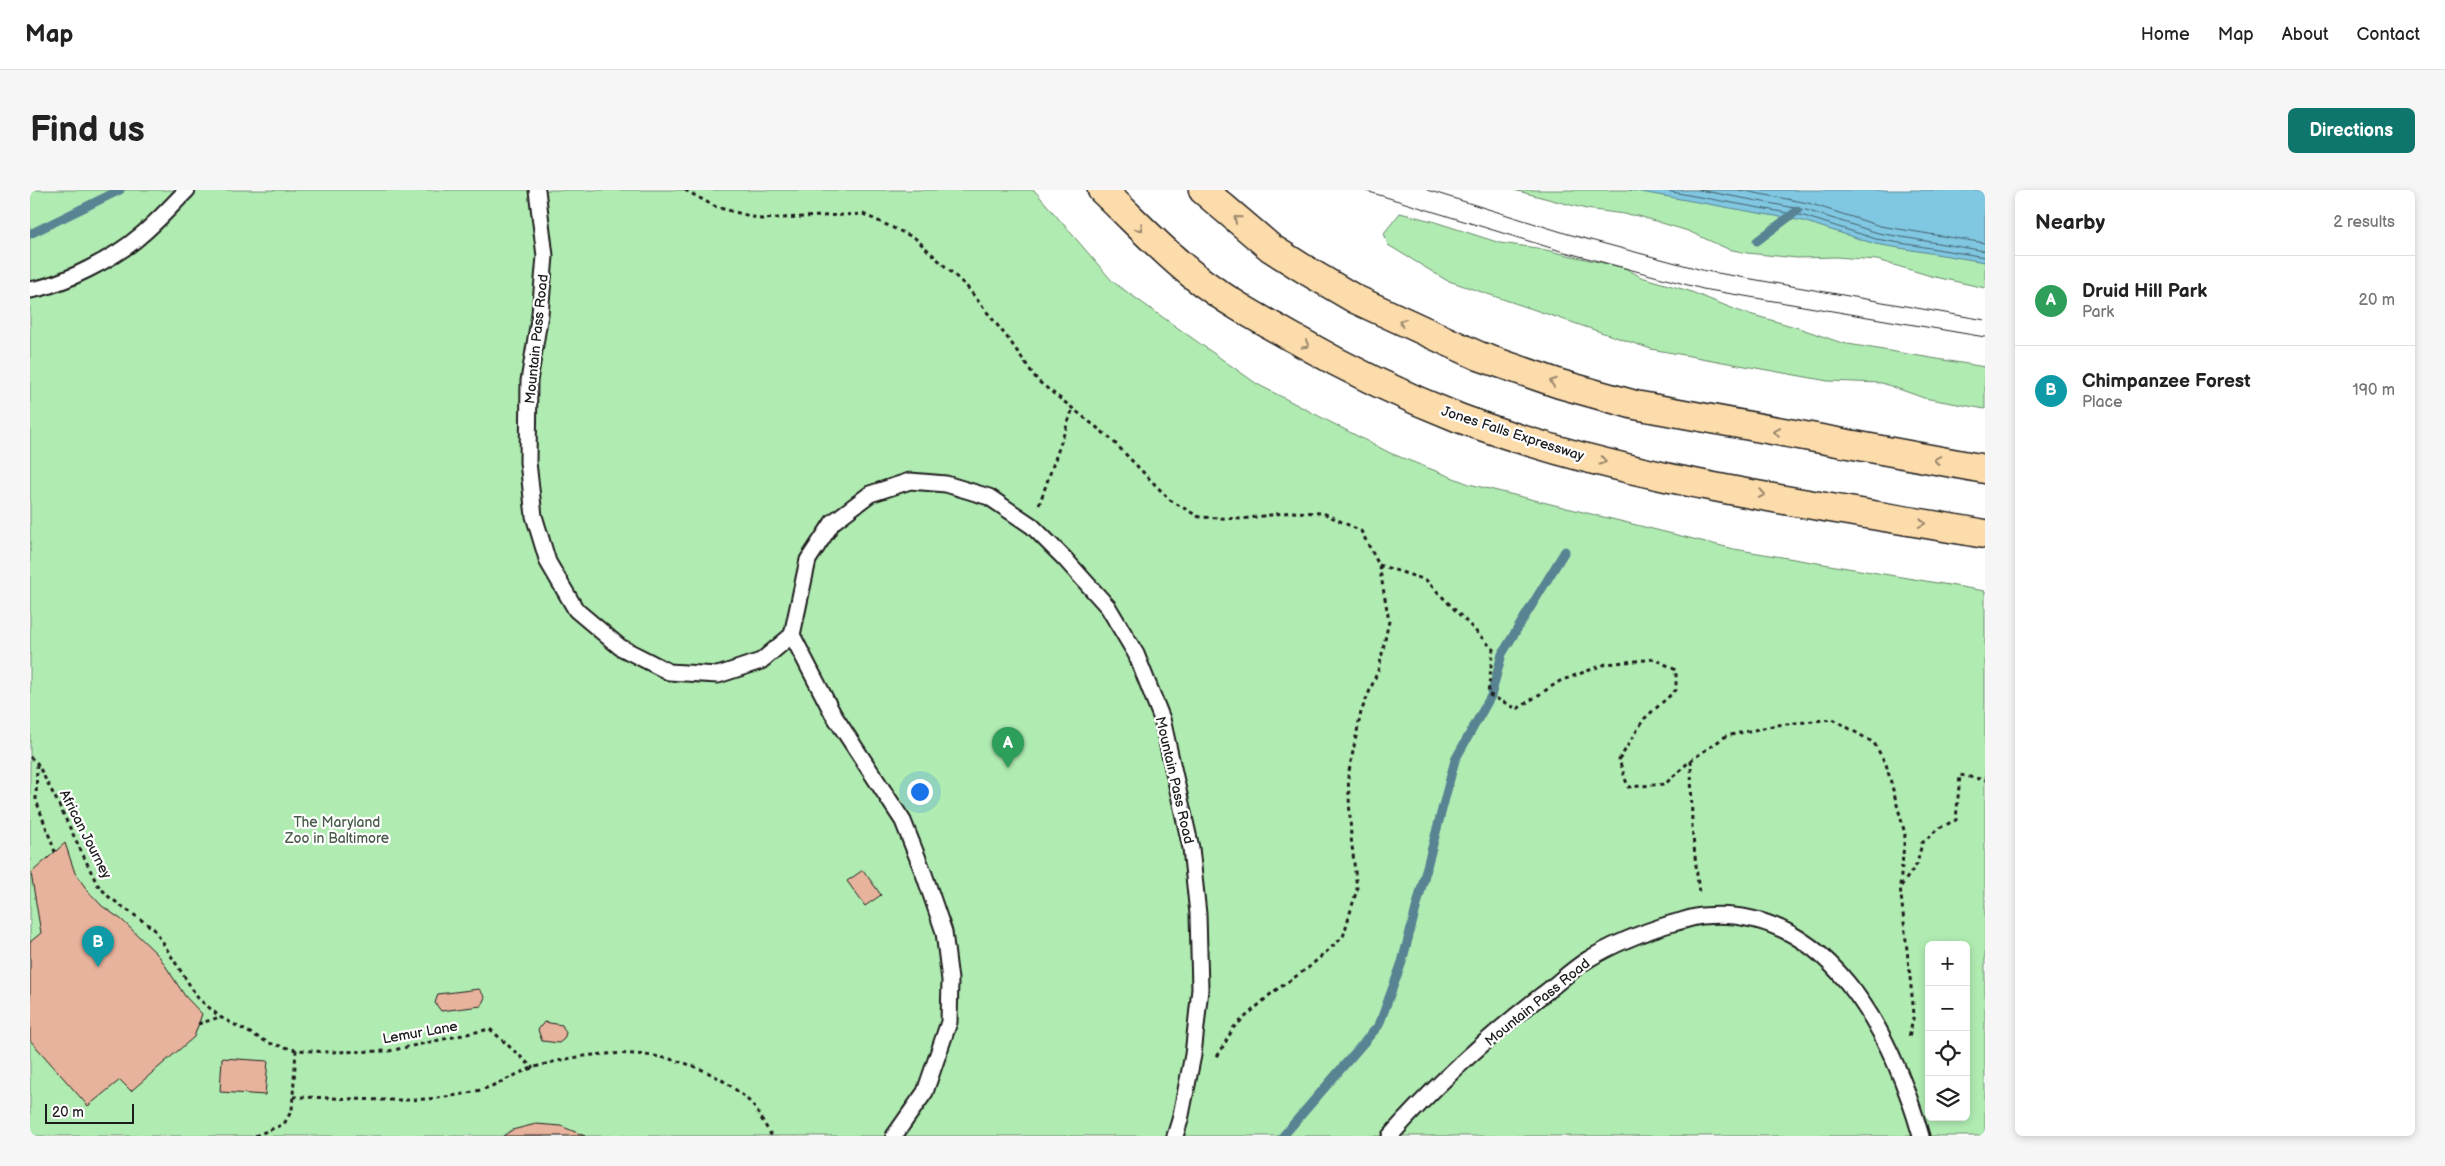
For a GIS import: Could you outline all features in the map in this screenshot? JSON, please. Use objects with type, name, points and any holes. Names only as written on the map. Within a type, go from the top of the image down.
[{"type":"highway","points":[[1202,190],[1271,248],[1355,299],[1405,324],[1479,356],[1560,384],[1635,405],[1714,421],[1985,469]]},
{"type":"highway","name":"Jones Falls Expressway","points":[[1104,192],[1144,233],[1196,277],[1269,324],[1375,382],[1460,418],[1543,445],[1622,466],[1705,484],[1985,534]]},
{"type":"lane","points":[[30,290],[51,287],[92,267],[140,237],[187,190]]},
{"type":"lane","name":"Mountain Pass Road","points":[[537,190],[545,256],[540,314],[529,381],[528,462],[534,516],[548,562],[576,610],[620,648],[668,672],[718,674],[761,661],[792,635],[808,560],[832,522],[870,494],[910,481],[946,484],[989,497],[1032,526],[1108,607],[1136,654],[1162,719],[1191,848],[1198,914],[1200,989],[1193,1055],[1175,1136]]},
{"type":"lane","points":[[792,635],[832,714],[903,821],[944,932],[950,980],[949,1022],[925,1092],[894,1136]]},
{"type":"lane","name":"Mountain Pass Road","points":[[1390,1136],[1415,1108],[1503,1025],[1586,960],[1644,931],[1701,916],[1742,916],[1788,931],[1825,956],[1864,1006],[1894,1057],[1922,1136]]},
{"type":"path","points":[[685,190],[716,207],[761,219],[864,214],[915,238],[967,287],[1010,341],[1038,381],[1110,438],[1170,500],[1199,517],[1242,519],[1291,512],[1323,513],[1362,531],[1379,565],[1389,621],[1379,668],[1361,712],[1348,776],[1351,837],[1357,889],[1343,937],[1308,968],[1273,992],[1234,1027],[1215,1061]]},
{"type":"path","points":[[1032,526],[1073,408]]},
{"type":"path","points":[[1379,565],[1426,580],[1477,632],[1492,650],[1488,694],[1517,710],[1560,681],[1606,664],[1655,659],[1676,670],[1676,690],[1644,719],[1620,760],[1628,787],[1664,784],[1691,760],[1726,736],[1777,725],[1833,719],[1874,744],[1886,764],[1904,834],[1900,886],[1914,1014],[1908,1042],[1894,1057]]},
{"type":"path","name":"African Journey","points":[[30,757],[37,763],[75,836],[97,884],[109,898],[154,930],[198,998],[220,1017],[269,1043],[296,1050]]},
{"type":"path","points":[[1691,760],[1692,827],[1701,916]]},
{"type":"path","points":[[37,763],[36,800],[55,852]]},
{"type":"path","points":[[1900,886],[1917,864],[1922,843],[1939,828],[1956,820],[1960,775],[1985,780]]},
{"type":"path","points":[[198,1024],[220,1017]]},
{"type":"path","name":"Lemur Lane","points":[[296,1050],[328,1052],[389,1051],[490,1029],[533,1068]]},
{"type":"path","points":[[255,1136],[284,1124],[292,1110],[296,1050]]},
{"type":"path","points":[[293,1097],[406,1100],[445,1097],[488,1088],[533,1068],[566,1058],[602,1054],[651,1054],[690,1064],[722,1079],[750,1102],[772,1136]]},
{"type":"green space","name":"The Maryland Zoo in Baltimore","points":[[30,190],[1034,190],[1113,282],[1257,384],[1390,453],[1469,484],[1734,549],[1985,591],[1985,1136],[30,1136]]},
{"type":"green space","points":[[1514,190],[1796,190],[1985,217],[1985,288],[1931,276],[1877,260],[1836,257],[1797,258],[1747,253],[1728,249],[1688,231],[1639,216],[1586,209]]},
{"type":"green space","points":[[1400,213],[1432,221],[1500,243],[1537,248],[1625,268],[1641,277],[1689,291],[1739,311],[1799,328],[1842,343],[1985,367],[1985,409],[1924,398],[1882,383],[1828,381],[1651,349],[1446,280],[1388,245],[1384,233]]},
{"type":"water","points":[[1630,190],[1985,190],[1985,262],[1875,244],[1803,221]]},
{"type":"building","points":[[65,843],[75,873],[88,891],[102,906],[122,920],[159,956],[185,996],[202,1014],[194,1037],[131,1091],[120,1080],[88,1106],[30,1040],[30,942],[41,933],[31,873]]},
{"type":"building","points":[[863,870],[881,895],[865,906],[847,881]]},
{"type":"building","points":[[479,989],[485,997],[481,1006],[441,1011],[435,1003],[438,994]]},
{"type":"building","points":[[544,1022],[562,1025],[566,1033],[564,1039],[559,1043],[542,1041],[538,1030]]},
{"type":"building","points":[[222,1058],[268,1061],[265,1095],[220,1092]]},
{"type":"building","points":[[536,1124],[561,1126],[585,1136],[503,1136],[512,1130]]},
{"type":"waterway","points":[[30,234],[120,190]]},
{"type":"waterway","points":[[1757,241],[1797,211]]},
{"type":"waterway","points":[[1283,1136],[1379,1025],[1402,962],[1455,760],[1491,696],[1502,654],[1565,551]]},
{"type":"tram line","points":[[1363,190],[1561,251],[1703,289],[1985,337]]},
{"type":"tram line","points":[[1427,190],[1568,234],[1706,271],[1985,320]]},
{"type":"place","name":"Druid Hill Park","points":[[1008,768]]},
{"type":"place","name":"Chimpanzee Forest","points":[[98,967]]}]
